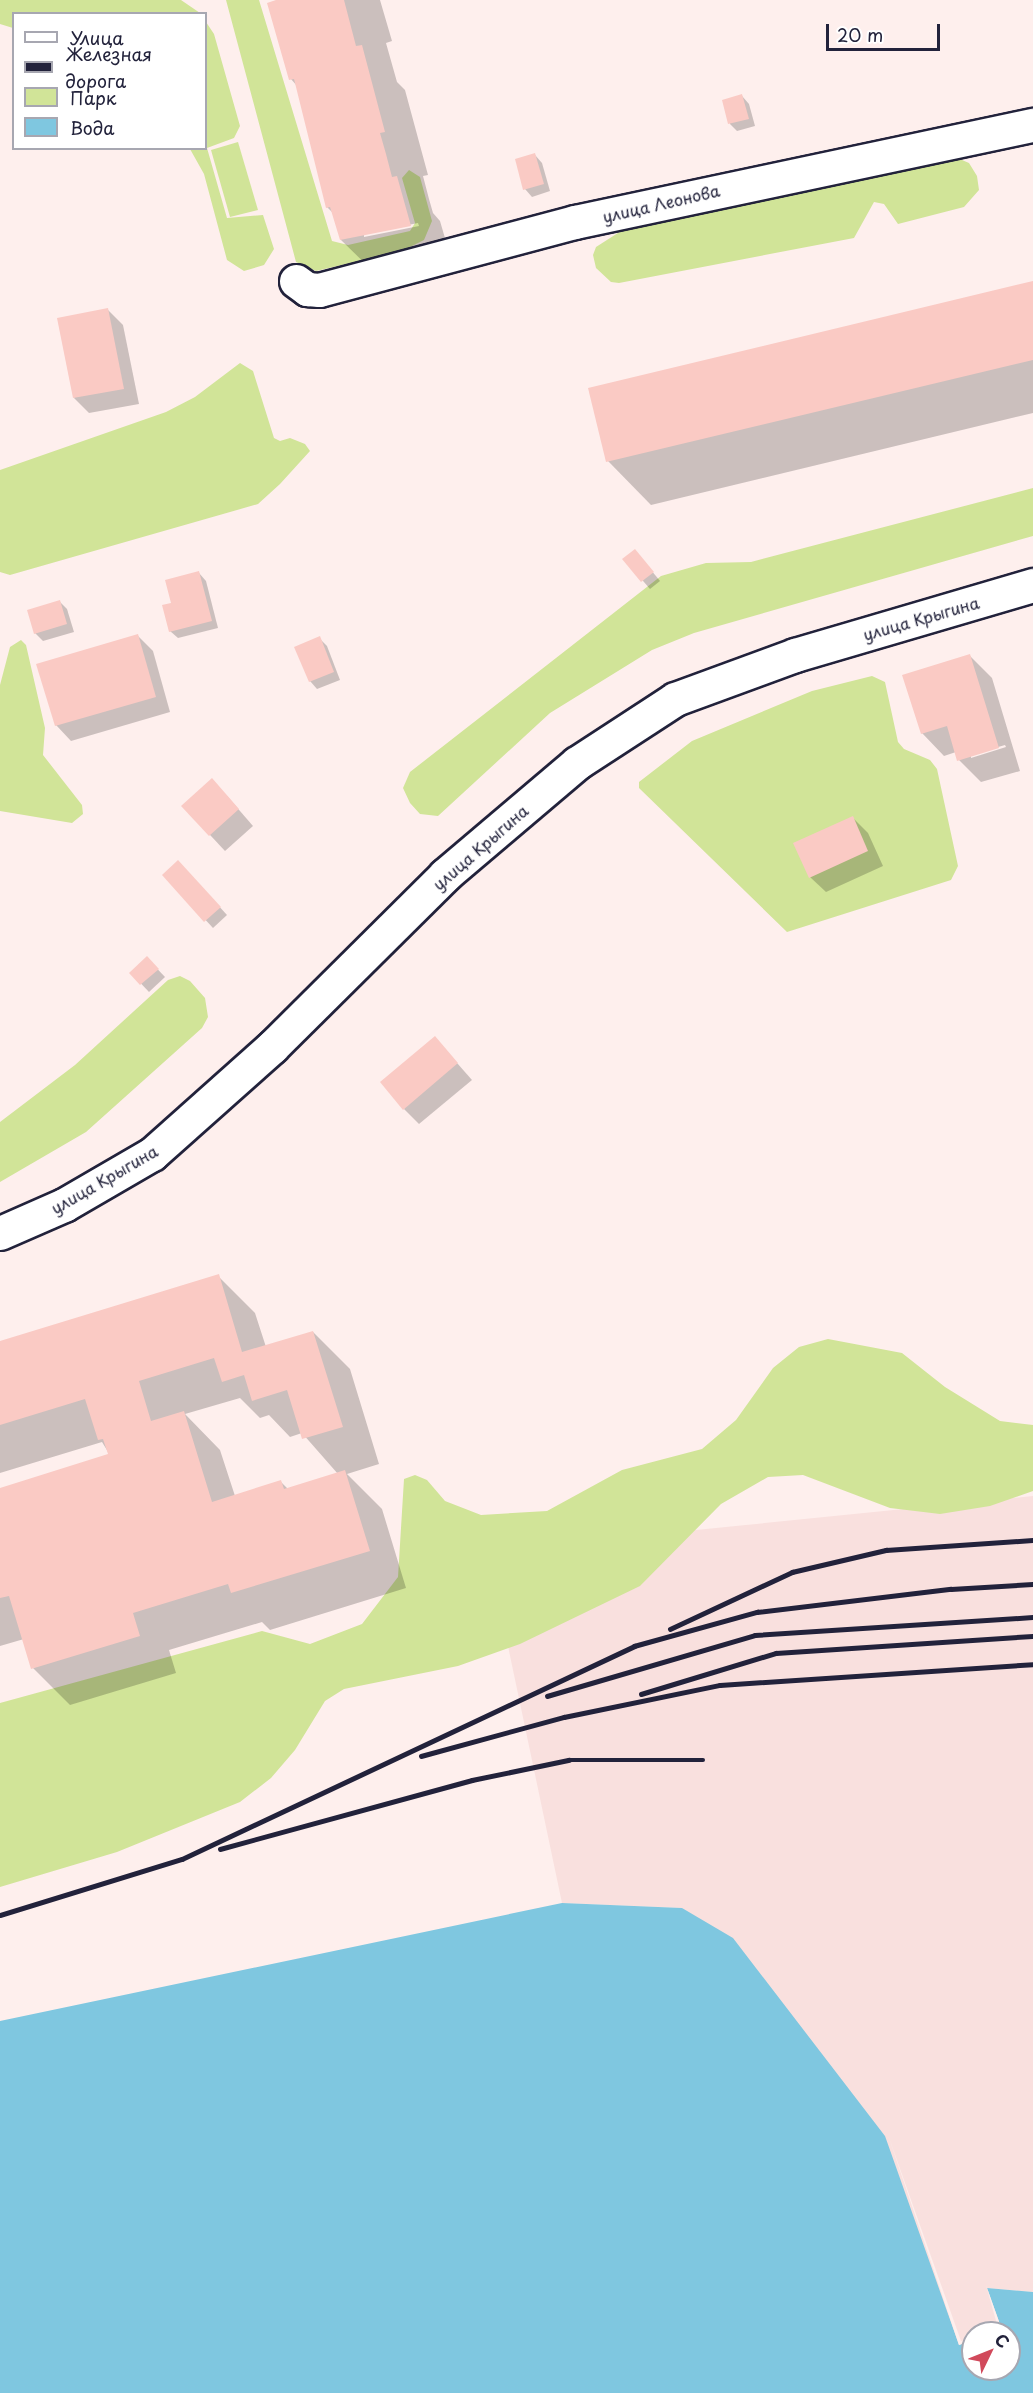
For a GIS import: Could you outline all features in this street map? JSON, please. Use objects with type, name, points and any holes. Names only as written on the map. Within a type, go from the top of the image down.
[{"type":"main road","name":"улица Леонова","points":[[296,281],[307,290],[319,290],[575,222],[1033,125]]},
{"type":"main road","name":"улица Крыгина","points":[[0,1233],[64,1205],[152,1154],[272,1047],[445,875],[577,763],[675,699],[795,655],[1033,585]]},
{"type":"shaded area","points":[[1033,1496],[1033,2292],[988,2288],[999,2321],[961,2321],[961,2344],[959,2345],[682,1908],[562,1903],[488,1551]]},
{"type":"green space","points":[[0,0],[181,0],[199,12],[12,12],[12,28],[0,24]]},
{"type":"green space","points":[[226,0],[259,0],[332,241],[348,245],[410,231],[415,223],[402,178],[409,170],[420,177],[432,221],[424,240],[402,251],[316,271],[296,262]]},
{"type":"green space","points":[[207,24],[214,34],[240,126],[234,138],[207,148]]},
{"type":"green space","points":[[238,142],[258,210],[230,217],[211,150]]},
{"type":"green space","points":[[207,148],[227,218],[263,215],[274,249],[264,265],[244,271],[227,260],[204,174],[191,150],[207,150]]},
{"type":"green space","points":[[955,157],[969,163],[977,176],[979,190],[964,207],[898,224],[884,204],[874,202],[854,238],[619,283],[611,282],[596,268],[593,255],[596,247],[621,231]]},
{"type":"green space","points":[[240,363],[253,371],[274,438],[280,441],[290,438],[305,444],[310,451],[258,504],[10,575],[0,572],[0,470],[166,412],[195,397]]},
{"type":"green space","points":[[1033,488],[1033,536],[694,633],[652,650],[550,713],[438,816],[420,814],[410,803],[403,788],[410,772],[661,576],[706,563],[751,562]]},
{"type":"green space","points":[[21,640],[26,645],[45,728],[43,755],[82,805],[83,814],[72,823],[0,811],[0,685],[10,647]]},
{"type":"green space","points":[[872,676],[885,682],[898,742],[904,749],[930,760],[937,769],[958,866],[951,880],[787,932],[639,788],[639,782],[692,741],[812,691]]},
{"type":"green space","points":[[180,976],[190,981],[205,998],[208,1017],[202,1028],[86,1132],[0,1182],[0,1122],[75,1065],[168,980]]},
{"type":"green space","points":[[828,1339],[902,1353],[945,1387],[1000,1421],[1033,1425],[1033,1491],[990,1506],[940,1514],[890,1508],[803,1475],[768,1477],[721,1504],[640,1586],[520,1644],[458,1666],[344,1689],[325,1701],[295,1750],[271,1778],[240,1802],[117,1852],[0,1887],[0,1703],[262,1631],[310,1644],[362,1624],[398,1577],[404,1479],[415,1475],[427,1480],[445,1501],[481,1515],[547,1511],[622,1470],[702,1449],[736,1420],[773,1368],[799,1347]]},
{"type":"water","points":[[562,1903],[682,1908],[733,1938],[885,2136],[959,2345],[961,2344],[961,2381],[1021,2381],[1021,2321],[999,2321],[987,2288],[1033,2292],[1033,2393],[0,2393],[0,2021]]},
{"type":"pier","points":[[888,2135],[961,2341],[959,2345]]},
{"type":"pier","points":[[986,2285],[999,2321],[996,2321]]},
{"type":"building","points":[[276,0],[344,0],[356,46],[362,45],[385,132],[380,133],[392,177],[397,176],[411,226],[340,240],[330,207],[326,208],[294,79],[289,80],[267,3]]},
{"type":"building","points":[[742,94],[749,119],[728,124],[722,100]]},
{"type":"building","points":[[535,153],[544,184],[523,190],[515,159]]},
{"type":"building","points":[[1033,281],[1033,360],[606,462],[588,388]]},
{"type":"building","points":[[108,308],[124,389],[73,398],[57,318]]},
{"type":"building","points":[[635,549],[654,572],[641,582],[622,559]]},
{"type":"building","points":[[199,571],[212,621],[169,632],[162,605],[171,603],[165,580]]},
{"type":"building","points":[[60,600],[67,624],[34,634],[27,610]]},
{"type":"building","points":[[138,634],[156,697],[55,726],[36,664]]},
{"type":"building","points":[[320,636],[334,672],[309,682],[294,647]]},
{"type":"building","points":[[970,654],[999,748],[957,761],[947,726],[921,734],[902,675]]},
{"type":"building","points":[[212,778],[239,809],[209,836],[181,806]]},
{"type":"building","points":[[853,816],[868,851],[809,878],[793,843]]},
{"type":"building","points":[[178,860],[221,907],[204,922],[162,875]]},
{"type":"building","points":[[147,956],[159,969],[140,985],[129,973]]},
{"type":"building","points":[[435,1036],[458,1063],[403,1110],[380,1082]]},
{"type":"building","points":[[219,1274],[242,1352],[313,1331],[343,1427],[302,1439],[287,1390],[252,1401],[244,1375],[222,1382],[214,1358],[139,1381],[151,1421],[184,1411],[212,1502],[281,1480],[284,1489],[345,1470],[370,1551],[231,1593],[228,1584],[133,1613],[140,1636],[31,1669],[9,1596],[0,1598],[0,1488],[108,1454],[103,1439],[98,1440],[85,1399],[0,1425],[0,1341]]},
{"type":"railway","points":[[670,1629],[792,1572],[886,1550],[1033,1540]]},
{"type":"railway","points":[[0,1915],[182,1859],[634,1646],[757,1612],[951,1589],[1033,1584]]},
{"type":"railway","points":[[547,1696],[755,1635],[1033,1617]]},
{"type":"railway","points":[[641,1694],[776,1653],[1033,1636]]},
{"type":"railway","points":[[421,1756],[564,1717],[720,1685],[1033,1664]]},
{"type":"railway","points":[[220,1849],[472,1780],[569,1760],[703,1760]]}]
